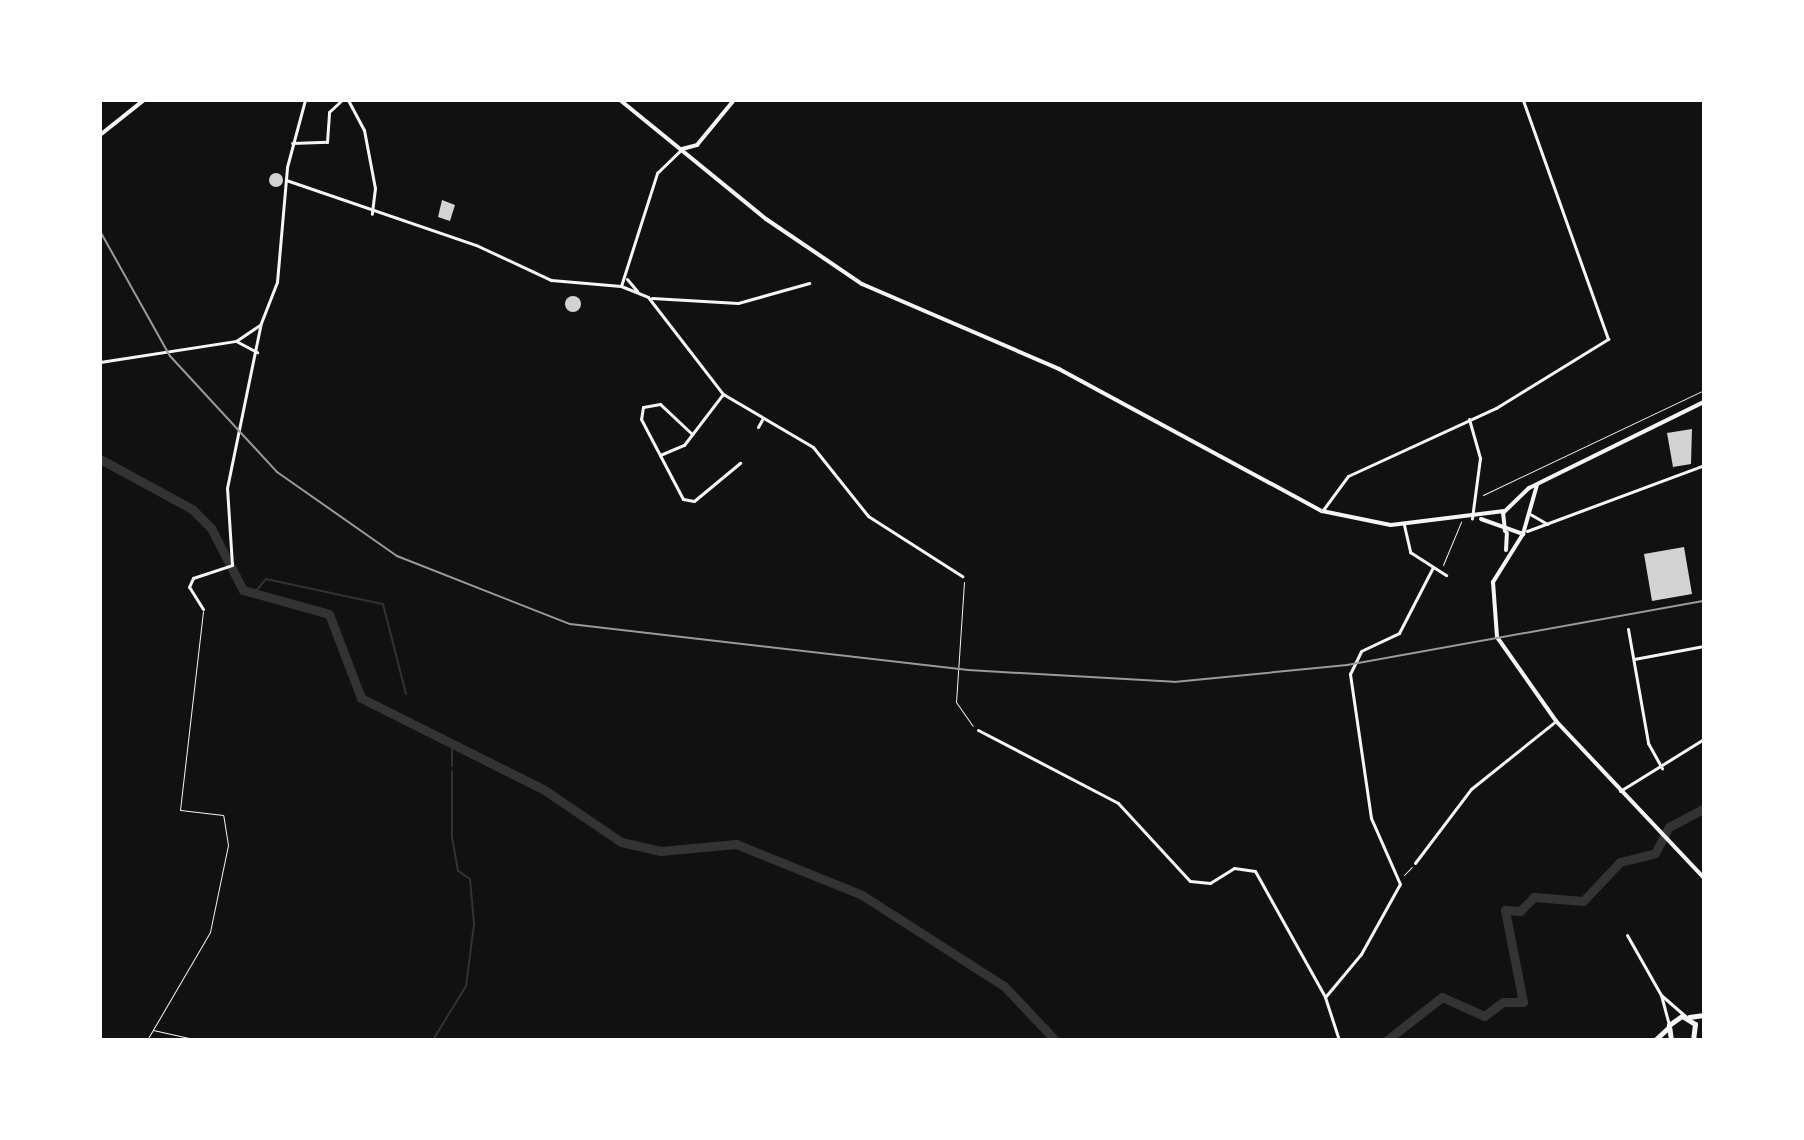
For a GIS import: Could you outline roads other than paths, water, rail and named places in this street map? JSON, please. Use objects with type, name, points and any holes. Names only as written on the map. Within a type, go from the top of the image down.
[{"type":"main road","points":[[100,135],[144,100]]},
{"type":"main road","points":[[620,100],[862,284],[947,327],[1059,369],[1322,511],[1404,525],[1479,518],[1504,511],[1539,483],[1704,402]]},
{"type":"main road","points":[[682,149],[697,145],[734,100]]},
{"type":"main road","points":[[1539,483],[1528,512],[1525,532],[1506,552],[1492,586],[1494,630],[1556,721],[1704,878]]},
{"type":"main road","points":[[1510,506],[1528,512]]},
{"type":"main road","points":[[1504,511],[1506,552]]},
{"type":"main road","points":[[1479,518],[1506,532],[1525,532]]},
{"type":"main road","points":[[1655,1040],[1668,1026],[1687,1017],[1704,1015]]},
{"type":"main road","points":[[1687,1017],[1694,1038],[1704,1030]]},
{"type":"main road","points":[[1668,1026],[1671,1040]]},
{"type":"street","points":[[203,609],[189,587],[193,578],[231,569],[227,488],[261,323],[277,282],[286,180],[292,143],[305,100]]},
{"type":"street","points":[[292,143],[327,142],[329,112],[345,100],[364,130],[375,188],[372,214]]},
{"type":"street","points":[[1322,511],[1348,476],[1469,419],[1608,339],[1523,100]]},
{"type":"street","points":[[621,286],[627,279],[657,173],[672,151],[682,149]]},
{"type":"street","points":[[286,180],[372,214],[476,245],[551,280],[621,286],[670,303],[746,302],[809,283]]},
{"type":"street","points":[[627,279],[637,291]]},
{"type":"street","points":[[648,297],[723,394],[813,447],[880,525],[962,576]]},
{"type":"street","points":[[661,313],[670,303]]},
{"type":"street","points":[[100,362],[154,354],[176,347],[236,341],[261,323]]},
{"type":"street","points":[[236,341],[257,352]]},
{"type":"street","points":[[660,455],[692,434],[723,394]]},
{"type":"street","points":[[692,434],[660,404],[648,403],[641,419],[677,487],[694,501],[738,466]]},
{"type":"street","points":[[758,427],[763,418]]},
{"type":"street","points":[[1469,419],[1480,458],[1472,518]]},
{"type":"street","points":[[1525,532],[1704,465]]},
{"type":"street","points":[[1528,512],[1547,524]]},
{"type":"street","points":[[1404,525],[1410,552],[1446,575]]},
{"type":"street","points":[[1325,997],[1361,954],[1399,880],[1371,818],[1350,674],[1357,656],[1399,633],[1433,567]]},
{"type":"street","points":[[1628,629],[1648,743],[1662,768]]},
{"type":"street","points":[[1634,659],[1704,646]]},
{"type":"street","points":[[1415,863],[1471,789],[1556,721]]},
{"type":"street","points":[[978,730],[1118,803],[1190,881],[1210,883],[1234,868],[1255,871],[1325,997],[1339,1040]]},
{"type":"street","points":[[1620,791],[1662,768],[1704,739]]},
{"type":"street","points":[[1627,935],[1661,995],[1668,1026]]},
{"type":"street","points":[[1661,995],[1687,1017]]},
{"type":"lane","points":[[147,1040],[150,1029],[210,932],[228,845],[223,815],[180,810],[203,609]]},
{"type":"lane","points":[[150,1029],[198,1040]]},
{"type":"lane","points":[[274,1040],[289,1040]]},
{"type":"waterway","points":[[100,459],[192,509],[211,528],[243,590],[329,614],[361,698],[543,789],[621,842],[661,851],[736,844],[862,895],[1004,986],[1055,1040]]},
{"type":"waterway","points":[[254,593],[266,579],[383,604],[406,694]]},
{"type":"waterway","points":[[452,747],[452,766]]},
{"type":"waterway","points":[[433,1040],[466,986],[474,924],[470,879],[458,871],[452,837],[452,771]]},
{"type":"waterway","points":[[1387,1040],[1442,997],[1484,1016],[1503,1002],[1523,1002],[1505,910],[1520,911],[1534,897],[1583,901],[1620,862],[1655,853],[1669,827],[1704,808]]},
{"type":"railway","points":[[100,231],[170,356],[277,472],[397,556],[570,624],[968,670],[1174,682],[1347,665],[1704,601]]}]
